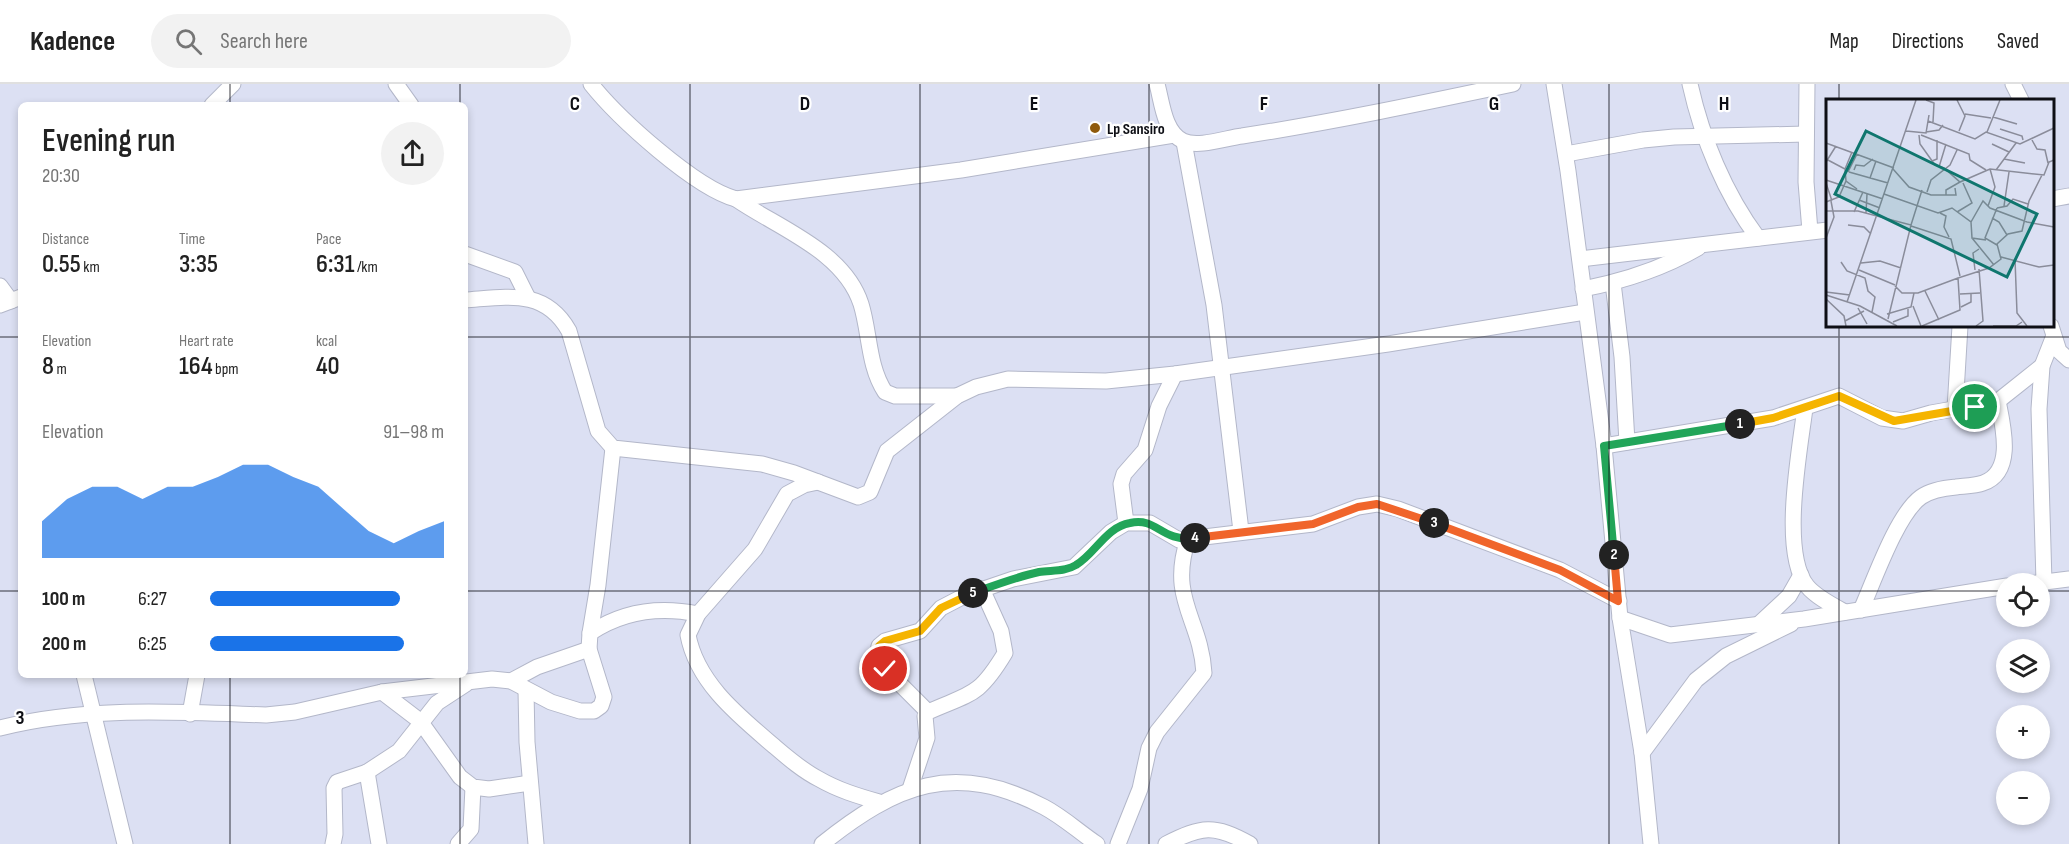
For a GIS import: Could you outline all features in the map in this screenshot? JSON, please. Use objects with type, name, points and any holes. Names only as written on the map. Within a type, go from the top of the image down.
[{"type":"street","points":[[396,84],[409,102]]},
{"type":"street","points":[[591,84],[616,112],[671,160],[712,189],[736,199],[819,251],[850,282],[860,301],[875,371],[885,392],[895,396],[957,396]]},
{"type":"street","points":[[1157,84],[1166,119],[1179,138],[1214,305],[1241,531]]},
{"type":"street","points":[[736,199],[1179,138],[1202,142],[1274,131],[1513,84]]},
{"type":"street","points":[[1554,84],[1566,154],[1604,446],[1618,601],[1642,753],[1650,843]]},
{"type":"street","points":[[1690,84],[1705,138],[1743,218],[1758,238]]},
{"type":"street","points":[[1808,84],[1806,134],[1810,231]]},
{"type":"street","points":[[2013,84],[2020,99]]},
{"type":"street","points":[[1566,154],[1643,140],[1806,134]]},
{"type":"street","points":[[2054,199],[2069,196]]},
{"type":"street","points":[[1580,259],[1826,230]]},
{"type":"street","points":[[1583,289],[1613,283],[1676,261],[1706,244]]},
{"type":"street","points":[[468,255],[515,272],[528,298]]},
{"type":"street","points":[[1613,283],[1623,369],[1628,442]]},
{"type":"street","points":[[0,286],[11,301]]},
{"type":"street","points":[[468,300],[528,298],[552,309],[562,319],[568,331],[598,431],[613,448],[762,464],[858,498],[870,492],[880,462],[887,451],[957,396],[976,387],[1008,379],[1106,381],[1176,374],[1388,344],[1585,312]]},
{"type":"street","points":[[1954,409],[1960,327]]},
{"type":"street","points":[[2052,332],[2060,351],[2069,360]]},
{"type":"street","points":[[2037,573],[2039,409],[2042,366],[2052,332]]},
{"type":"street","points":[[1604,446],[1773,418],[1839,396],[1882,418],[1903,421],[1998,401],[2042,366]]},
{"type":"street","points":[[1126,523],[1120,484],[1124,474],[1145,450],[1160,406],[1176,374]]},
{"type":"street","points":[[1862,610],[1887,552],[1912,506],[1921,496],[1937,489],[1982,484],[1993,478],[2000,469],[2004,453],[2004,434],[1998,401]]},
{"type":"street","points":[[1805,408],[1792,507],[1801,575],[1815,593],[1845,612]]},
{"type":"street","points":[[0,728],[63,716],[95,713],[266,715],[295,712],[427,680],[469,683],[492,679],[511,681],[551,702],[580,711],[594,711],[602,706],[604,697],[589,649],[590,633],[598,585],[613,448]]},
{"type":"street","points":[[818,482],[787,494],[755,549],[690,626],[689,642],[708,680],[725,703],[817,779],[842,791],[879,802]]},
{"type":"street","points":[[928,712],[885,669],[878,652],[879,646],[885,641],[920,631],[941,608],[982,589],[1012,579],[1074,567],[1111,532],[1126,523],[1150,523],[1170,537],[1188,538],[1313,524],[1358,507],[1377,504],[1560,570],[1618,601]]},
{"type":"street","points":[[1118,844],[1140,789],[1149,748],[1157,732],[1204,673],[1203,656],[1181,587],[1180,573],[1188,538]]},
{"type":"street","points":[[1760,623],[1789,596],[1801,575]]},
{"type":"street","points":[[2050,581],[2069,579]]},
{"type":"street","points":[[1620,618],[1670,635],[1804,619],[1996,588]]},
{"type":"street","points":[[910,789],[927,738],[925,716],[928,712],[972,694],[984,683],[1005,653],[1001,632],[982,589]]},
{"type":"street","points":[[590,633],[622,616],[644,611],[665,610],[698,614]]},
{"type":"street","points":[[1642,753],[1696,680],[1726,656],[1804,619]]},
{"type":"street","points":[[511,681],[537,668],[589,649]]},
{"type":"street","points":[[85,678],[125,844]]},
{"type":"street","points":[[190,714],[199,678]]},
{"type":"street","points":[[423,718],[427,680]]},
{"type":"street","points":[[333,844],[335,834],[334,788],[344,779],[367,772],[399,751],[437,703],[469,683]]},
{"type":"street","points":[[526,690],[530,783],[536,844]]},
{"type":"street","points":[[382,692],[423,718],[460,777],[473,788],[489,789],[530,783]]},
{"type":"street","points":[[367,772],[379,844]]},
{"type":"street","points":[[822,844],[879,802],[910,789],[956,781],[990,786],[1044,807],[1097,844]]},
{"type":"street","points":[[458,844],[471,829],[473,788]]},
{"type":"street","points":[[1166,844],[1184,840],[1200,829],[1216,828],[1250,844]]},
{"type":"place","name":"Lp Sansiro","points":[[1095,128]]},
{"type":"route","points":[[885,669],[878,652],[879,646],[885,641],[920,631],[941,608],[966,595],[1012,579],[1074,567],[1111,532],[1126,523],[1150,523],[1170,537],[1179,540],[1313,524],[1337,517],[1358,507],[1377,504],[1398,509],[1560,570],[1618,601],[1604,446],[1773,418],[1830,397],[1839,396],[1847,397],[1882,418],[1894,421],[1903,421],[1931,412],[1975,407]]}]
